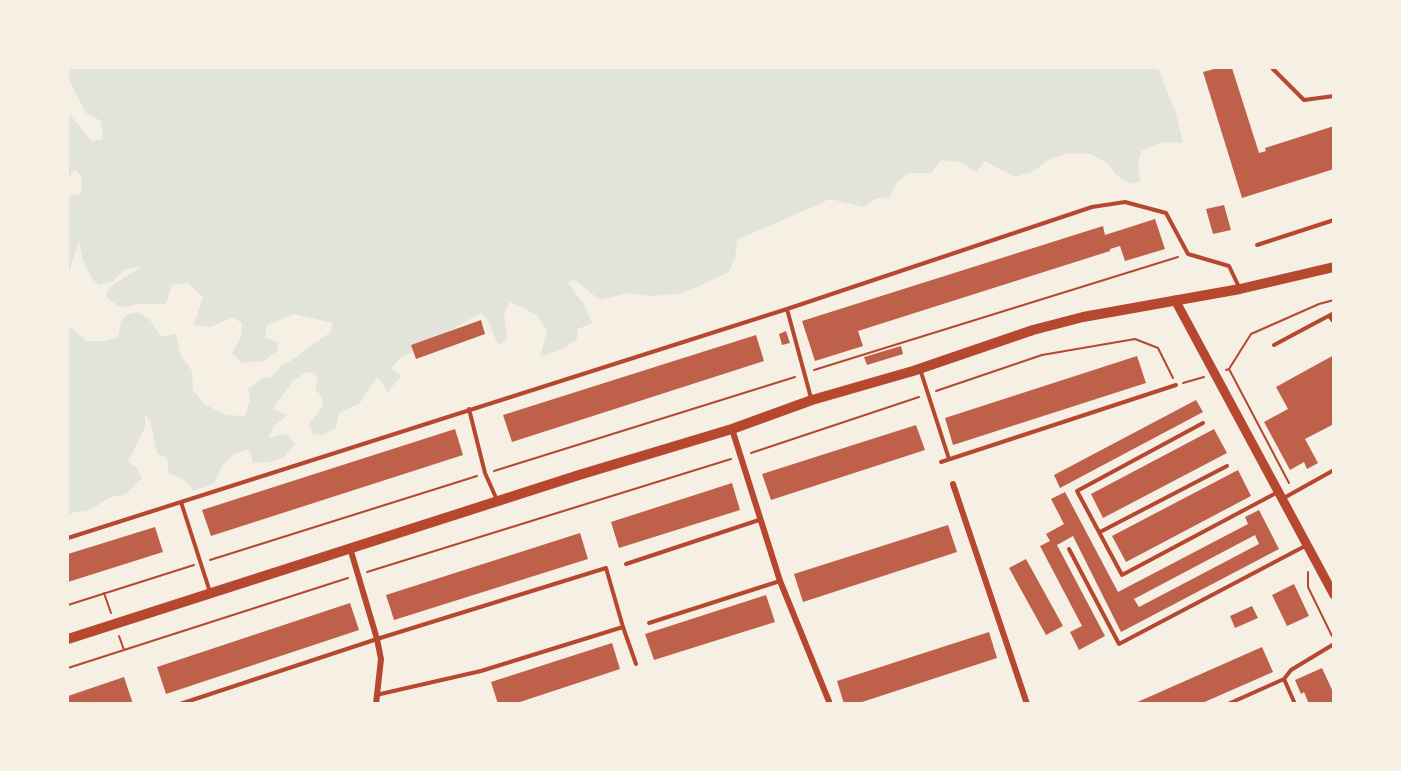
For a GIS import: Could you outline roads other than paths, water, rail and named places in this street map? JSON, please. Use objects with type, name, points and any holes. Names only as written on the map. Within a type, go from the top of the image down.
[{"type":"main road","points":[[68,639],[210,592],[732,429],[812,400],[920,368],[1033,330],[1083,317],[1240,290],[1334,267]]},
{"type":"street","points":[[1175,300],[1334,595]]},
{"type":"street","points":[[732,429],[780,581],[830,704]]},
{"type":"street","points":[[953,484],[1027,704]]},
{"type":"street","points":[[350,548],[381,659],[376,704]]},
{"type":"lane","points":[[1272,68],[1304,100],[1334,96]]},
{"type":"lane","points":[[68,538],[787,309],[1092,207],[1125,202],[1166,213],[1188,254],[1229,266],[1240,290]]},
{"type":"lane","points":[[1257,245],[1334,220]]},
{"type":"lane","points":[[787,309],[812,400]]},
{"type":"lane","points":[[1274,345],[1331,314],[1334,322]]},
{"type":"lane","points":[[920,368],[949,459]]},
{"type":"lane","points":[[940,462],[1176,385]]},
{"type":"lane","points":[[470,409],[485,473],[498,502]]},
{"type":"lane","points":[[1203,423],[1077,491],[1122,575],[1280,495],[1334,471]]},
{"type":"lane","points":[[1100,532],[1227,466]]},
{"type":"lane","points":[[181,502],[210,592]]},
{"type":"lane","points":[[626,564],[759,520]]},
{"type":"lane","points":[[1069,549],[1119,644],[1307,544]]},
{"type":"lane","points":[[180,704],[377,639],[606,568],[636,664]]},
{"type":"lane","points":[[649,623],[780,581]]},
{"type":"lane","points":[[376,696],[482,672],[623,627]]},
{"type":"lane","points":[[1228,704],[1284,679],[1291,670],[1334,644]]},
{"type":"lane","points":[[1284,679],[1295,704]]}]
